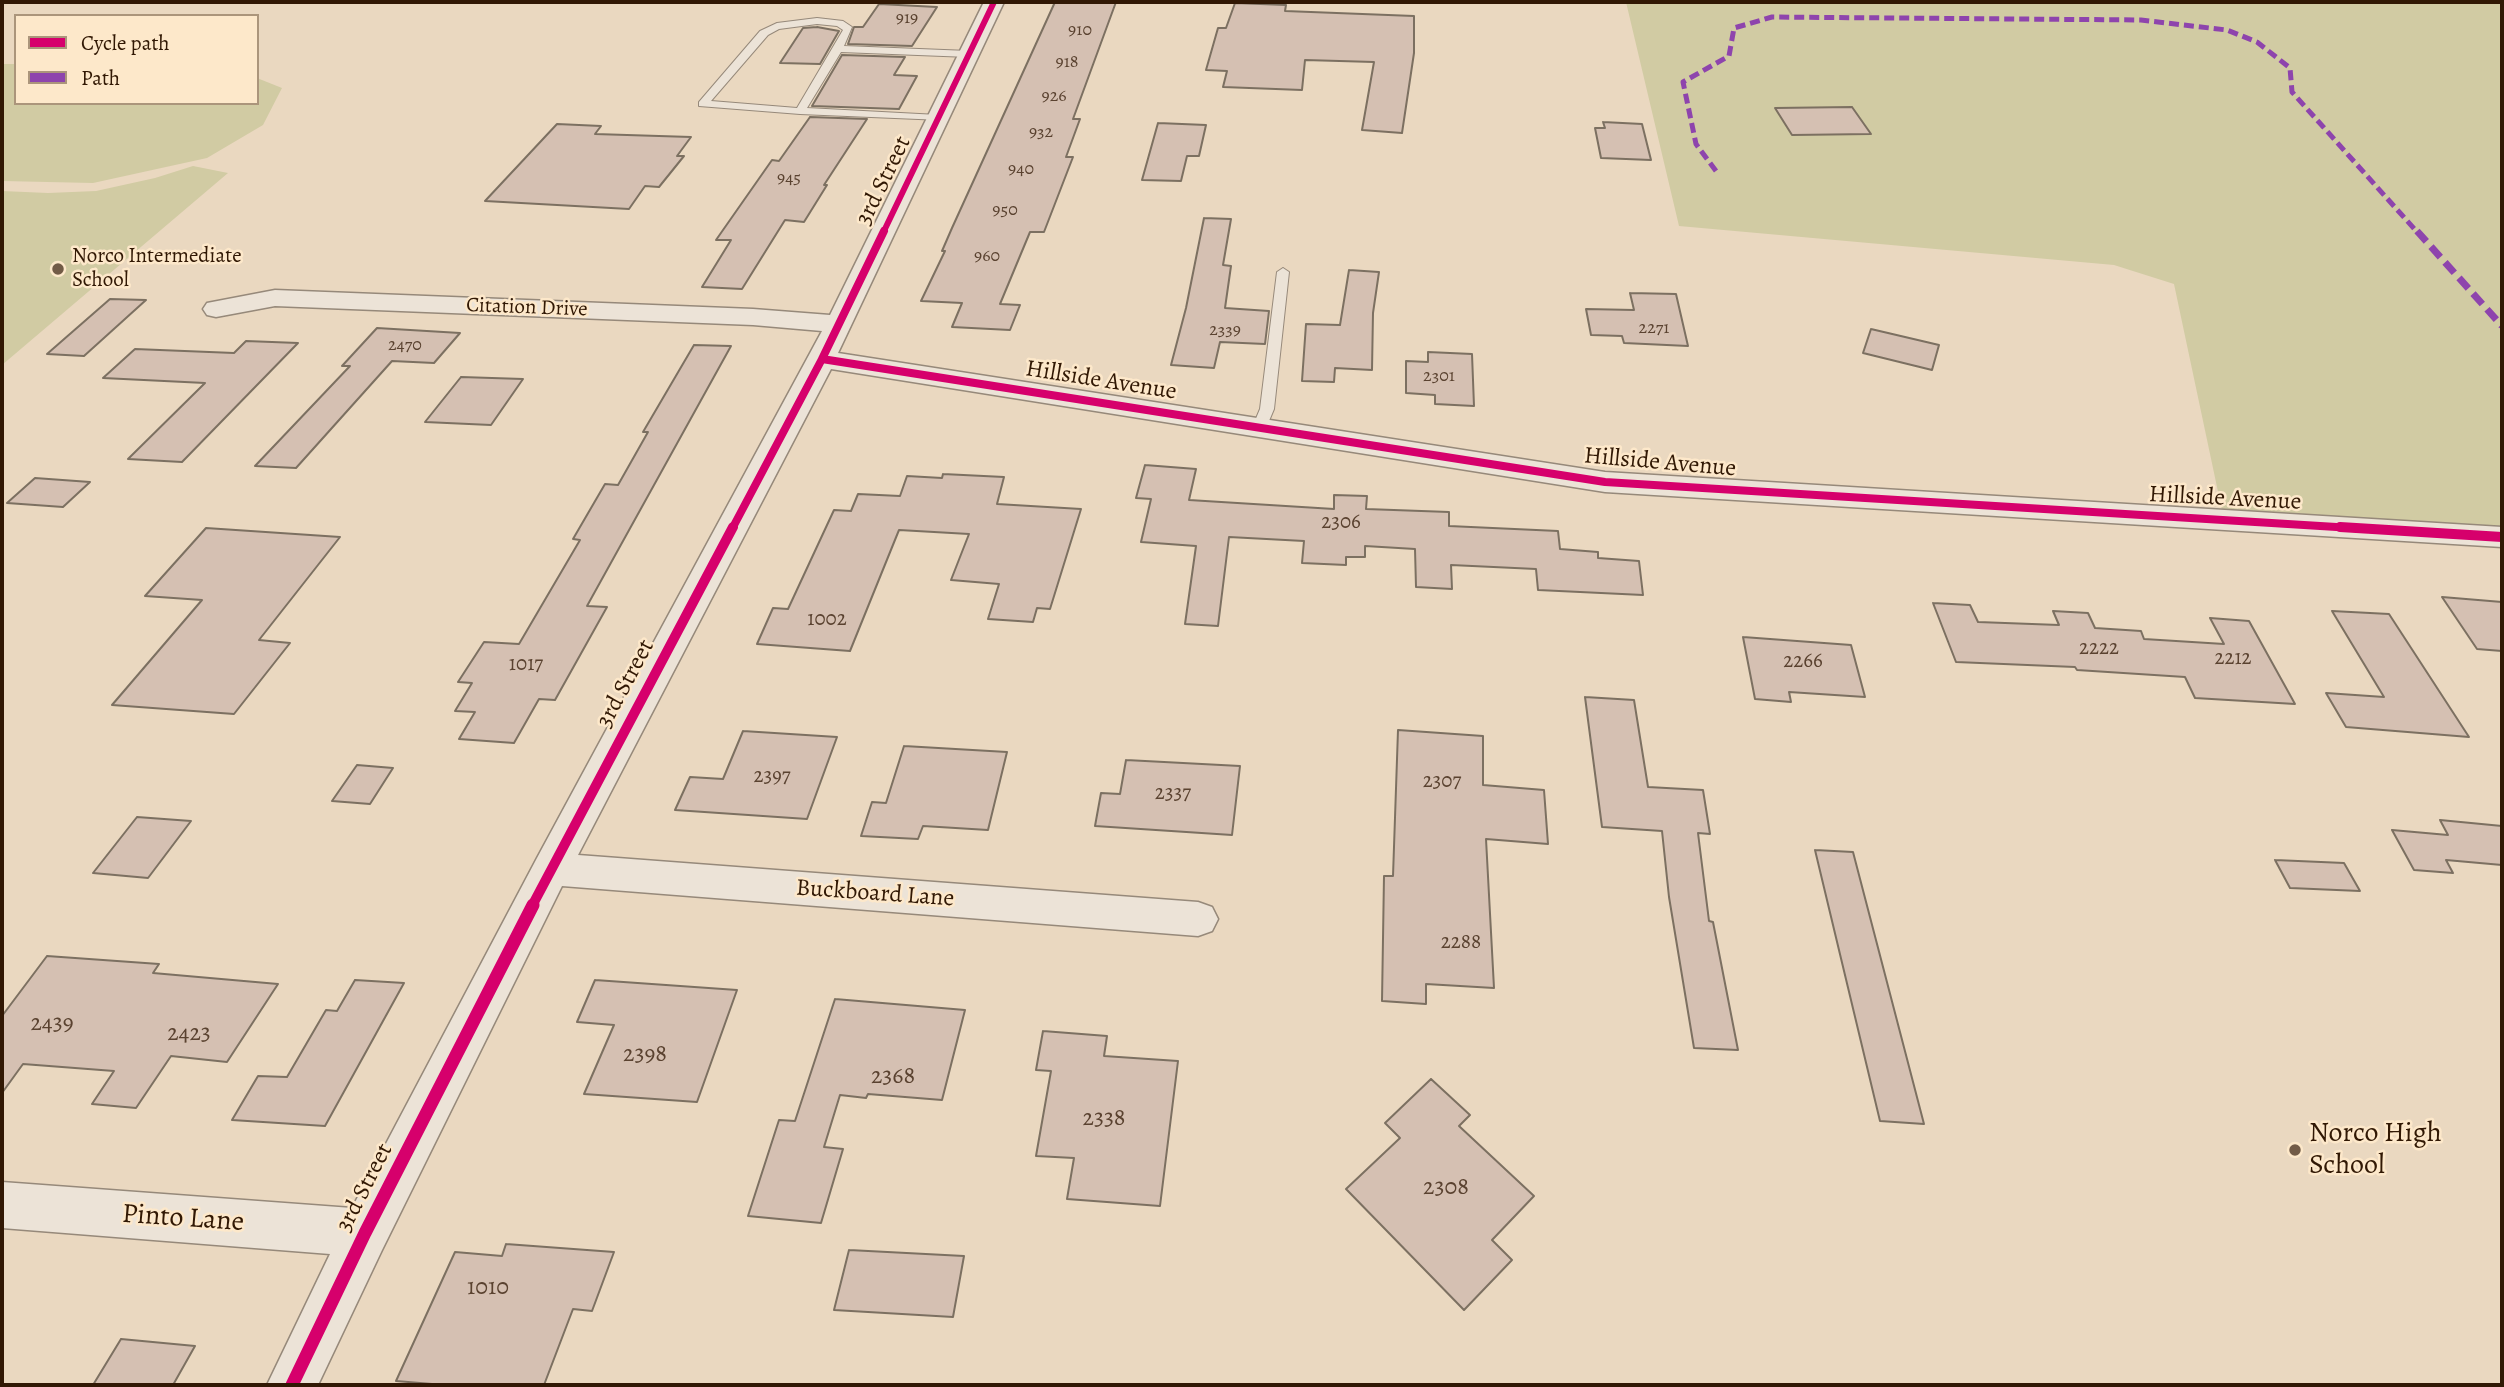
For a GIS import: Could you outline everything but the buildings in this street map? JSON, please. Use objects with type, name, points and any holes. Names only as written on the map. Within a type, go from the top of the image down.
[{"type":"street","name":"3rd Street","points":[[292,1385],[365,1233],[551,869],[822,359],[994,2]]},
{"type":"street","name":"Citation Drive","points":[[216,309],[275,298],[753,317],[839,324]]},
{"type":"street","name":"Hillside Avenue","points":[[822,359],[1605,482],[2502,537]]},
{"type":"street","name":"Buckboard Lane","points":[[551,869],[1198,919]]},
{"type":"street","name":"Pinto Lane","points":[[2,1205],[365,1233]]},
{"type":"lane","points":[[800,111],[848,29],[840,23],[817,21],[777,26],[764,33],[704,104],[800,111],[938,118]]},
{"type":"lane","points":[[838,49],[969,54]]},
{"type":"lane","points":[[1259,428],[1267,409],[1283,272]]},
{"type":"shaded area","points":[[1626,2],[2502,2],[2502,537],[2224,520],[2174,284],[2114,265],[1679,226]]},
{"type":"shaded area","points":[[2,64],[14,64],[14,105],[259,105],[259,79],[282,88],[263,125],[207,158],[93,183],[2,181]]},
{"type":"shaded area","points":[[193,166],[228,173],[2,365],[2,191],[96,191],[155,178]]},
{"type":"marked path","points":[[1716,171],[1696,144],[1683,82],[1729,56],[1734,28],[1772,17],[2141,20],[2227,30],[2257,42],[2290,68],[2292,92],[2502,326]]},
{"type":"cycle path","points":[[292,1385],[365,1233],[551,869],[822,359],[994,2]]},
{"type":"cycle path","points":[[822,359],[1605,482],[2502,537]]},
{"type":"place","name":"Norco Intermediate School","points":[[58,269]]},
{"type":"place","name":"Norco High School","points":[[2295,1150]]}]
